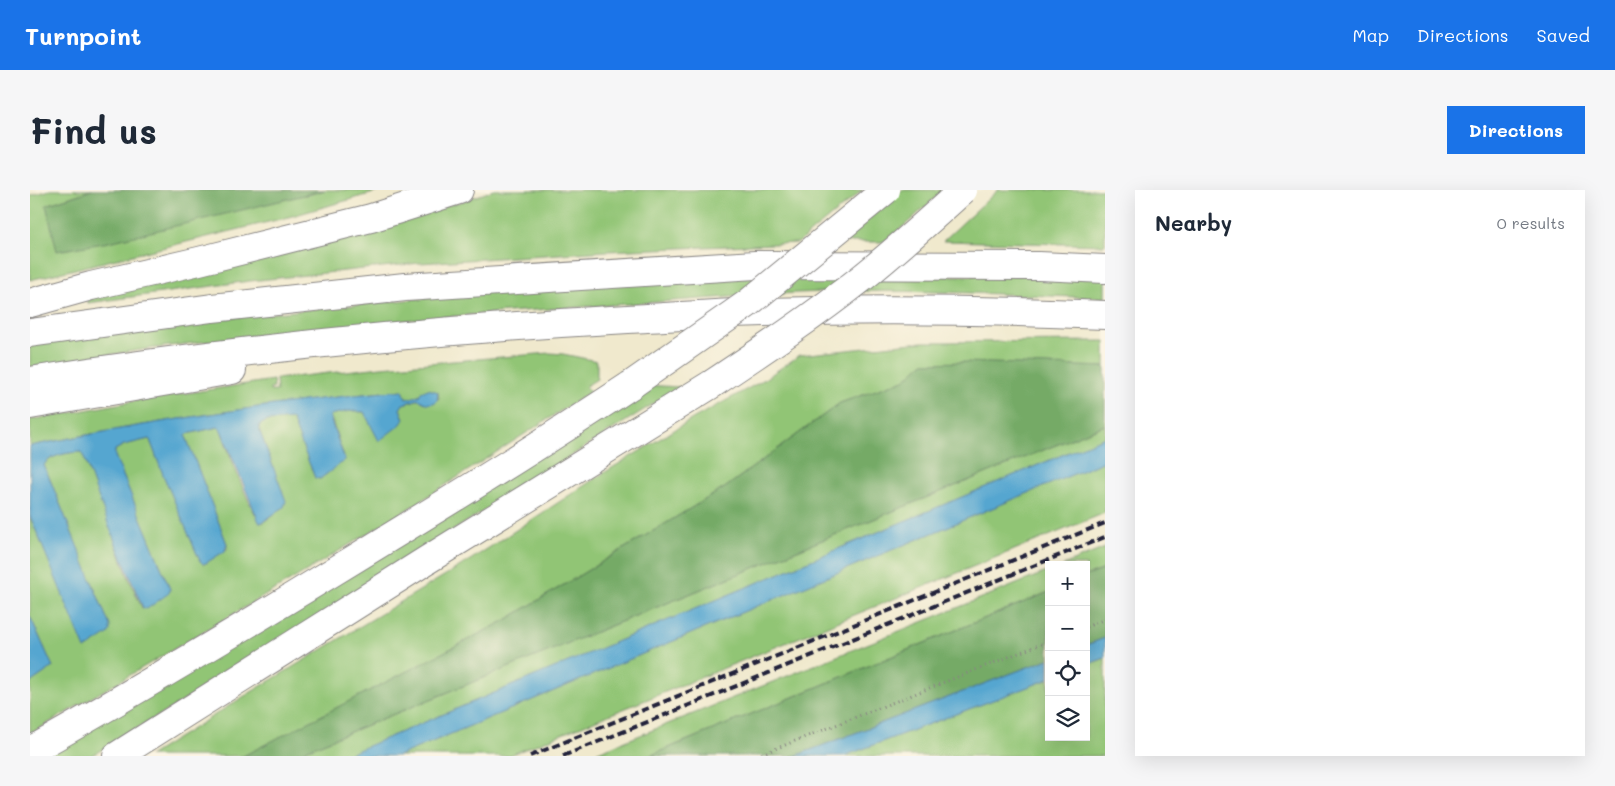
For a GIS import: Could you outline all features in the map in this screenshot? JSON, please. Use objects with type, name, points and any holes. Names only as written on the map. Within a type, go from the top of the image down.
[{"type":"highway","points":[[30,303],[91,286],[371,218],[459,190]]},
{"type":"highway","points":[[30,751],[324,577],[562,431],[763,292],[886,190]]},
{"type":"highway","points":[[117,756],[427,560],[712,384],[788,334],[907,241],[963,190]]},
{"type":"highway","points":[[30,333],[212,308],[404,287],[745,266],[999,265],[1105,268]]},
{"type":"highway","points":[[30,381],[143,364],[312,344],[526,325],[762,312],[929,311],[1105,315]]},
{"type":"highway","points":[[30,406],[226,372],[312,344]]},
{"type":"path","points":[[1090,625],[1105,619]]},
{"type":"path","points":[[758,756],[1045,643]]},
{"type":"green space","points":[[50,190],[92,190],[46,205],[308,195],[325,190],[384,190],[285,218],[30,280],[30,196]]},
{"type":"green space","points":[[92,190],[325,190],[109,242],[57,251],[46,205]]},
{"type":"green space","points":[[494,190],[863,190],[798,243],[607,251],[420,263],[250,281],[88,303],[88,299],[460,202]]},
{"type":"green space","points":[[902,190],[944,190],[883,242],[845,242],[845,240]]},
{"type":"green space","points":[[998,190],[1105,190],[1105,245],[943,241]]},
{"type":"green space","points":[[1105,275],[1105,298],[894,291],[750,296],[478,314],[328,328],[179,345],[30,367],[30,342],[84,332],[629,278]]},
{"type":"green space","points":[[1105,341],[1105,367],[923,363],[905,380],[840,403],[726,487],[504,621],[244,756],[149,756],[467,562],[602,474],[694,418],[760,382],[800,355],[922,342]]},
{"type":"green space","points":[[550,353],[597,361],[597,379],[586,386],[590,392],[416,504],[30,734],[30,683],[53,667],[30,616],[30,516],[85,648],[110,626],[44,465],[47,462],[61,455],[82,452],[127,574],[142,608],[170,589],[115,456],[115,450],[124,445],[150,440],[164,477],[200,561],[203,564],[227,549],[227,544],[186,437],[187,434],[218,427],[221,430],[246,495],[262,523],[284,507],[259,425],[267,421],[292,419],[315,478],[320,479],[345,460],[330,415],[349,411],[364,412],[379,440],[404,418],[400,409],[403,404],[420,399],[439,399],[438,392],[428,389],[419,396],[406,399],[403,390],[309,400],[123,428],[30,446],[30,420],[135,401],[273,380],[274,388],[270,389],[270,391],[277,391],[276,379],[381,367]]},
{"type":"green space","points":[[966,362],[1105,367],[1105,425],[291,756],[243,756],[504,621],[726,487],[840,403],[904,380],[923,363]]},
{"type":"green space","points":[[643,385],[680,387],[180,703],[91,756],[32,756]]},
{"type":"green space","points":[[1105,425],[1105,437],[344,756],[291,756]]},
{"type":"green space","points":[[1105,461],[1105,513],[508,756],[398,756]]},
{"type":"green space","points":[[1105,548],[1105,569],[1090,575],[1090,561],[1073,561]]},
{"type":"green space","points":[[1105,569],[1105,638],[1090,644],[1090,606],[1090,575]]},
{"type":"green space","points":[[1045,573],[1045,594],[649,756],[588,756]]},
{"type":"green space","points":[[1045,594],[1045,661],[795,756],[649,756]]},
{"type":"green space","points":[[1105,658],[1105,756],[844,756],[1045,681],[1045,741],[1090,741],[1090,664]]},
{"type":"water","points":[[428,389],[438,392],[437,401],[428,403],[419,399],[403,404],[400,409],[404,419],[401,424],[379,441],[364,412],[349,411],[330,415],[345,460],[320,479],[315,478],[292,419],[267,421],[259,425],[286,501],[284,507],[261,523],[221,430],[218,427],[187,434],[186,437],[227,544],[225,551],[203,564],[200,561],[164,477],[150,440],[124,445],[115,450],[115,456],[170,589],[169,593],[147,609],[143,608],[110,529],[82,452],[61,455],[47,462],[44,465],[110,626],[108,634],[85,649],[30,516],[30,446],[170,420],[309,400],[403,390],[406,399],[419,396],[421,392]]},
{"type":"water","points":[[1105,437],[1105,461],[398,756],[344,756]]},
{"type":"water","points":[[30,616],[53,667],[30,683]]},
{"type":"water","points":[[1105,638],[1105,658],[1090,664],[1090,644]]},
{"type":"water","points":[[1045,661],[1045,681],[844,756],[795,756]]},
{"type":"railway","points":[[530,756],[1105,523]]},
{"type":"railway","points":[[563,756],[1105,537]]}]
